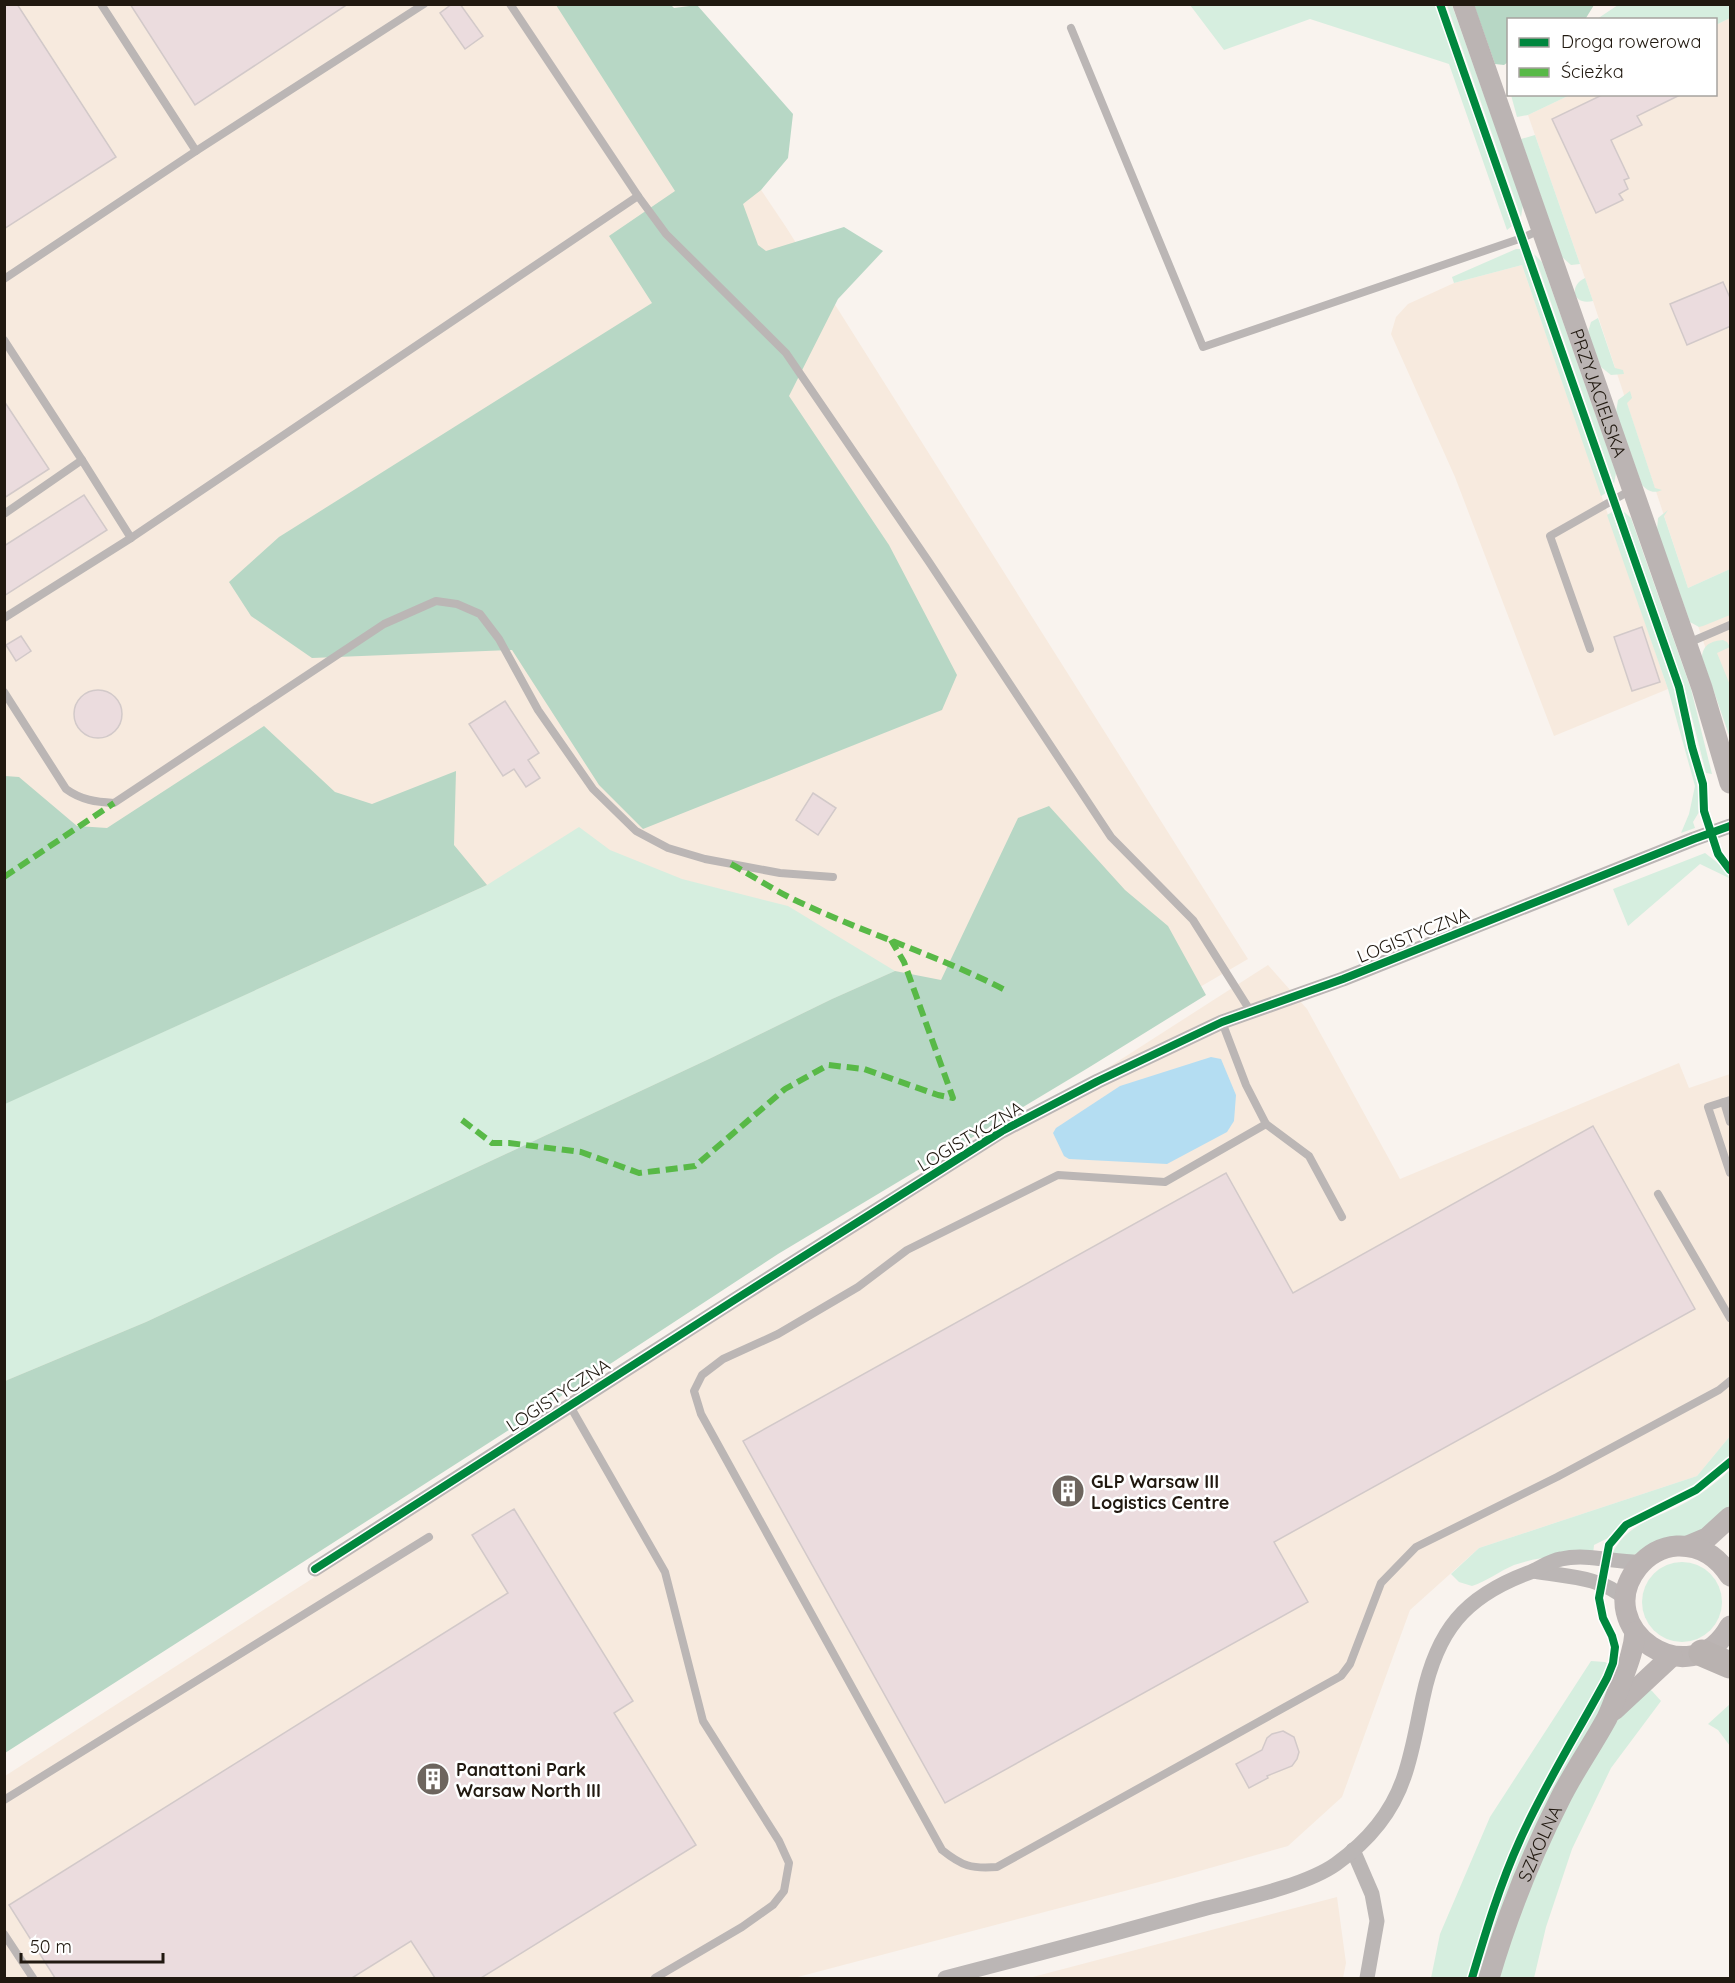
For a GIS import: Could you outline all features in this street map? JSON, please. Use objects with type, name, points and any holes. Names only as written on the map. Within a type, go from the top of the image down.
[{"type":"highway","points":[[1702,1653],[1731,1665]]},
{"type":"street","name":"PRZYJACIELSKA","points":[[1463,4],[1686,644],[1731,783]]},
{"type":"street","name":"LOGISTYCZNA","points":[[315,1569],[1002,1131],[1098,1081],[1222,1022],[1343,979],[1731,826]]},
{"type":"street","points":[[1731,1517],[1707,1538],[1688,1546],[1663,1549],[1652,1554],[1642,1562],[1631,1579],[1626,1599],[1629,1622],[1635,1632],[1645,1644],[1658,1652],[1672,1656],[1687,1657],[1702,1653],[1715,1646],[1731,1626]]},
{"type":"street","points":[[1688,1546],[1714,1557],[1731,1576]]},
{"type":"street","points":[[945,1978],[1237,1900],[1304,1880],[1334,1866],[1373,1832],[1389,1809],[1404,1778],[1430,1670],[1443,1639],[1459,1616],[1491,1589],[1534,1571],[1550,1561],[1562,1558],[1592,1558],[1619,1562],[1642,1562]]},
{"type":"street","points":[[1534,1571],[1592,1579],[1613,1588],[1626,1599]]},
{"type":"street","name":"SZKOLNA","points":[[1489,1978],[1514,1901],[1542,1835],[1581,1758],[1607,1717],[1631,1656],[1635,1632]]},
{"type":"street","name":"SZKOLNA","points":[[1607,1717],[1672,1656]]},
{"type":"street","points":[[1353,1850],[1372,1894],[1377,1921],[1367,1978]]},
{"type":"lane","points":[[101,4],[196,151]]},
{"type":"lane","points":[[4,279],[196,151],[424,4]]},
{"type":"lane","points":[[510,4],[638,196],[666,234],[786,353],[929,562],[1112,837],[1193,920],[1251,1012]]},
{"type":"lane","points":[[1071,28],[1203,347],[1522,238],[1541,229]]},
{"type":"lane","points":[[4,618],[131,538],[638,196]]},
{"type":"lane","points":[[4,340],[131,538]]},
{"type":"lane","points":[[4,514],[82,460]]},
{"type":"lane","points":[[1590,649],[1550,536],[1632,490]]},
{"type":"lane","points":[[4,692],[66,789],[74,795],[91,801],[114,803],[384,624],[436,601],[457,604],[480,614],[499,639],[538,710],[593,789],[636,831],[668,848],[705,859],[780,873],[834,876]]},
{"type":"lane","points":[[1686,644],[1731,625]]},
{"type":"lane","points":[[1222,1022],[1246,1085],[1266,1124],[1309,1156],[1342,1217]]},
{"type":"lane","points":[[1731,1122],[1727,1101],[1708,1107],[1731,1173]]},
{"type":"lane","points":[[1266,1124],[1166,1182],[1058,1175],[907,1250],[858,1287],[778,1334],[723,1359],[702,1375],[694,1391],[701,1414],[942,1850],[959,1863],[976,1868],[997,1867],[1341,1676],[1350,1664],[1381,1583],[1416,1547],[1557,1477],[1719,1390],[1731,1381]]},
{"type":"lane","points":[[1658,1194],[1731,1318]]},
{"type":"lane","points":[[570,1406],[665,1572],[703,1721],[779,1840],[789,1863],[784,1891],[773,1905],[742,1927],[655,1978]]},
{"type":"lane","points":[[4,1800],[429,1537]]},
{"type":"lane","points":[[4,1934],[33,1978]]},
{"type":"shaded area","points":[[5,5],[637,5],[786,227],[1248,959],[891,1167],[5,1704]]},
{"type":"shaded area","points":[[1730,18],[1730,569],[1688,588],[1593,301],[1528,115],[1568,96],[1717,96],[1717,24]]},
{"type":"shaded area","points":[[1522,265],[1668,689],[1554,736],[1455,477],[1391,334],[1396,317],[1408,304],[1454,283]]},
{"type":"shaded area","points":[[1730,599],[1730,720],[1694,614]]},
{"type":"shaded area","points":[[1268,965],[1307,1009],[1400,1179],[1679,1063],[1689,1088],[1730,1074],[1730,1436],[1697,1476],[1479,1548],[1410,1610],[1342,1797],[1288,1846],[794,1978],[5,1978],[5,1776]]},
{"type":"shaded area","points":[[1337,1897],[1346,1963],[1343,1978],[1029,1978]]},
{"type":"green space","points":[[670,4],[674,8],[697,5],[793,114],[788,158],[761,190],[743,204],[758,245],[766,251],[844,227],[883,251],[838,299],[789,396],[889,545],[957,675],[942,710],[643,829],[599,785],[512,650],[312,658],[251,616],[229,582],[279,537],[652,303],[609,236],[675,191],[556,5]]},
{"type":"green space","points":[[1190,5],[1436,5],[1512,226],[1507,230],[1449,64],[1310,19],[1224,50]]},
{"type":"green space","points":[[1447,5],[1452,5],[1523,205],[1521,217]]},
{"type":"green space","points":[[1474,5],[1594,5],[1586,18],[1507,18],[1507,63],[1504,65],[1495,64]]},
{"type":"green space","points":[[1618,5],[1730,5],[1730,18],[1717,24],[1717,18],[1598,18]]},
{"type":"green space","points":[[1511,96],[1568,96],[1528,115],[1517,117]]},
{"type":"green space","points":[[1535,135],[1580,264],[1571,265],[1562,257],[1521,139]]},
{"type":"green space","points":[[1516,249],[1521,249],[1606,493],[1601,496],[1522,265],[1454,283],[1452,277]]},
{"type":"green space","points":[[1534,254],[1542,262],[1616,473],[1614,484]]},
{"type":"green space","points":[[1585,278],[1593,301],[1581,301],[1575,294],[1576,286]]},
{"type":"green space","points":[[1598,318],[1615,368],[1623,370],[1624,374],[1611,375],[1601,367],[1588,332],[1591,322]]},
{"type":"green space","points":[[1630,391],[1632,398],[1627,403],[1655,488],[1662,490],[1656,492],[1642,485],[1616,412],[1618,400]]},
{"type":"green space","points":[[1668,510],[1664,516],[1688,588],[1730,569],[1730,615],[1699,627],[1690,622],[1657,530],[1658,518]]},
{"type":"green space","points":[[1623,511],[1631,518],[1691,689],[1712,774],[1706,773],[1684,686]]},
{"type":"green space","points":[[1612,512],[1677,696],[1699,790],[1699,812],[1693,822],[1695,828],[1681,833],[1689,814],[1695,786],[1668,689],[1607,515]]},
{"type":"green space","points":[[1723,640],[1730,647],[1717,653],[1730,685],[1730,738],[1702,657],[1704,649],[1709,644]]},
{"type":"green space","points":[[264,726],[335,792],[372,804],[456,771],[454,845],[487,885],[5,1104],[5,776],[19,777],[77,826],[107,828]]},
{"type":"green space","points":[[1049,806],[1125,890],[1168,926],[1206,995],[778,1254],[523,1421],[5,1753],[5,1381],[146,1322],[895,971],[941,980],[1018,818]]},
{"type":"green space","points":[[579,827],[610,850],[682,879],[788,906],[895,971],[146,1322],[5,1381],[4,1104],[487,885]]},
{"type":"green space","points":[[1705,853],[1727,873],[1729,878],[1700,864],[1628,926],[1613,889]]},
{"type":"green space","points":[[1730,1436],[1730,1455],[1695,1484],[1624,1520],[1608,1538],[1594,1545],[1593,1554],[1553,1556],[1524,1562],[1472,1586],[1459,1582],[1451,1574],[1479,1548],[1697,1476]]},
{"type":"green space","points":[[1730,1470],[1730,1509],[1711,1527],[1633,1555],[1611,1556],[1617,1545],[1632,1530],[1694,1498]]},
{"type":"green space","points":[[1682,1562],[1697,1565],[1710,1574],[1719,1587],[1722,1602],[1719,1617],[1710,1630],[1697,1639],[1682,1642],[1667,1639],[1654,1630],[1645,1617],[1642,1602],[1645,1587],[1654,1574],[1667,1565]]},
{"type":"green space","points":[[1591,1661],[1605,1662],[1652,1691],[1661,1701],[1611,1768],[1572,1849],[1546,1927],[1534,1978],[1431,1978],[1440,1934],[1490,1817]]},
{"type":"green space","points":[[1730,1704],[1730,1746],[1718,1730],[1708,1724]]},
{"type":"water","points":[[1211,1057],[1221,1059],[1236,1095],[1234,1121],[1227,1132],[1167,1164],[1069,1159],[1064,1156],[1053,1133],[1056,1128],[1120,1086]]},
{"type":"building","points":[[4,4],[17,4],[116,157],[4,229]]},
{"type":"building","points":[[130,4],[348,4],[195,105]]},
{"type":"building","points":[[452,4],[460,4],[483,36],[465,49],[440,13]]},
{"type":"building","points":[[1600,96],[1678,96],[1637,116],[1642,125],[1611,140],[1629,178],[1624,180],[1628,189],[1619,194],[1623,200],[1596,213],[1552,119]]},
{"type":"building","points":[[1723,282],[1731,300],[1731,326],[1687,345],[1670,304]]},
{"type":"building","points":[[4,401],[49,469],[4,498]]},
{"type":"building","points":[[84,495],[107,530],[4,596],[4,546]]},
{"type":"building","points":[[1642,627],[1660,682],[1632,691],[1614,637]]},
{"type":"building","points":[[21,636],[31,651],[16,661],[6,645]]},
{"type":"building","points":[[93,690],[103,690],[115,697],[122,709],[122,719],[115,731],[103,738],[93,738],[78,727],[74,719],[74,709],[85,694]]},
{"type":"building","points":[[505,701],[539,753],[528,760],[540,778],[526,787],[514,769],[503,776],[469,724]]},
{"type":"building","points":[[813,793],[836,808],[818,835],[796,820]]},
{"type":"building","name":"GLP Warsaw III Logistics Centre","points":[[1593,1126],[1695,1309],[1274,1542],[1308,1602],[945,1803],[743,1441],[1226,1173],[1293,1293]]},
{"type":"building","name":"Panattoni Park Warsaw North III","points":[[514,1509],[633,1701],[614,1713],[696,1845],[481,1978],[435,1978],[411,1941],[352,1978],[55,1978],[9,1905],[508,1593],[472,1535]]},
{"type":"building","points":[[1283,1731],[1294,1737],[1299,1752],[1297,1759],[1292,1766],[1267,1776],[1268,1778],[1249,1788],[1236,1764],[1262,1750],[1267,1738],[1272,1734]]},
{"type":"marked path","points":[[4,877],[114,803]]},
{"type":"marked path","points":[[731,864],[799,902],[982,978],[1007,991]]},
{"type":"marked path","points":[[462,1120],[492,1143],[581,1152],[639,1173],[695,1166],[785,1089],[828,1065],[864,1069],[953,1098],[904,962],[891,940]]},
{"type":"cycle path","points":[[1440,4],[1679,687],[1703,784],[1704,811],[1718,854],[1730,870]]},
{"type":"cycle path","points":[[315,1569],[1002,1131],[1098,1081],[1222,1022],[1343,979],[1730,826]]},
{"type":"cycle path","points":[[1472,1978],[1488,1925],[1520,1840],[1613,1663],[1615,1647],[1603,1618],[1599,1598],[1609,1545],[1626,1525],[1696,1490],[1730,1462]]},
{"type":"place","name":"GLP Warsaw III Logistics Centre","points":[[1068,1491]]},
{"type":"place","name":"Panattoni Park Warsaw North III","points":[[433,1779]]}]
